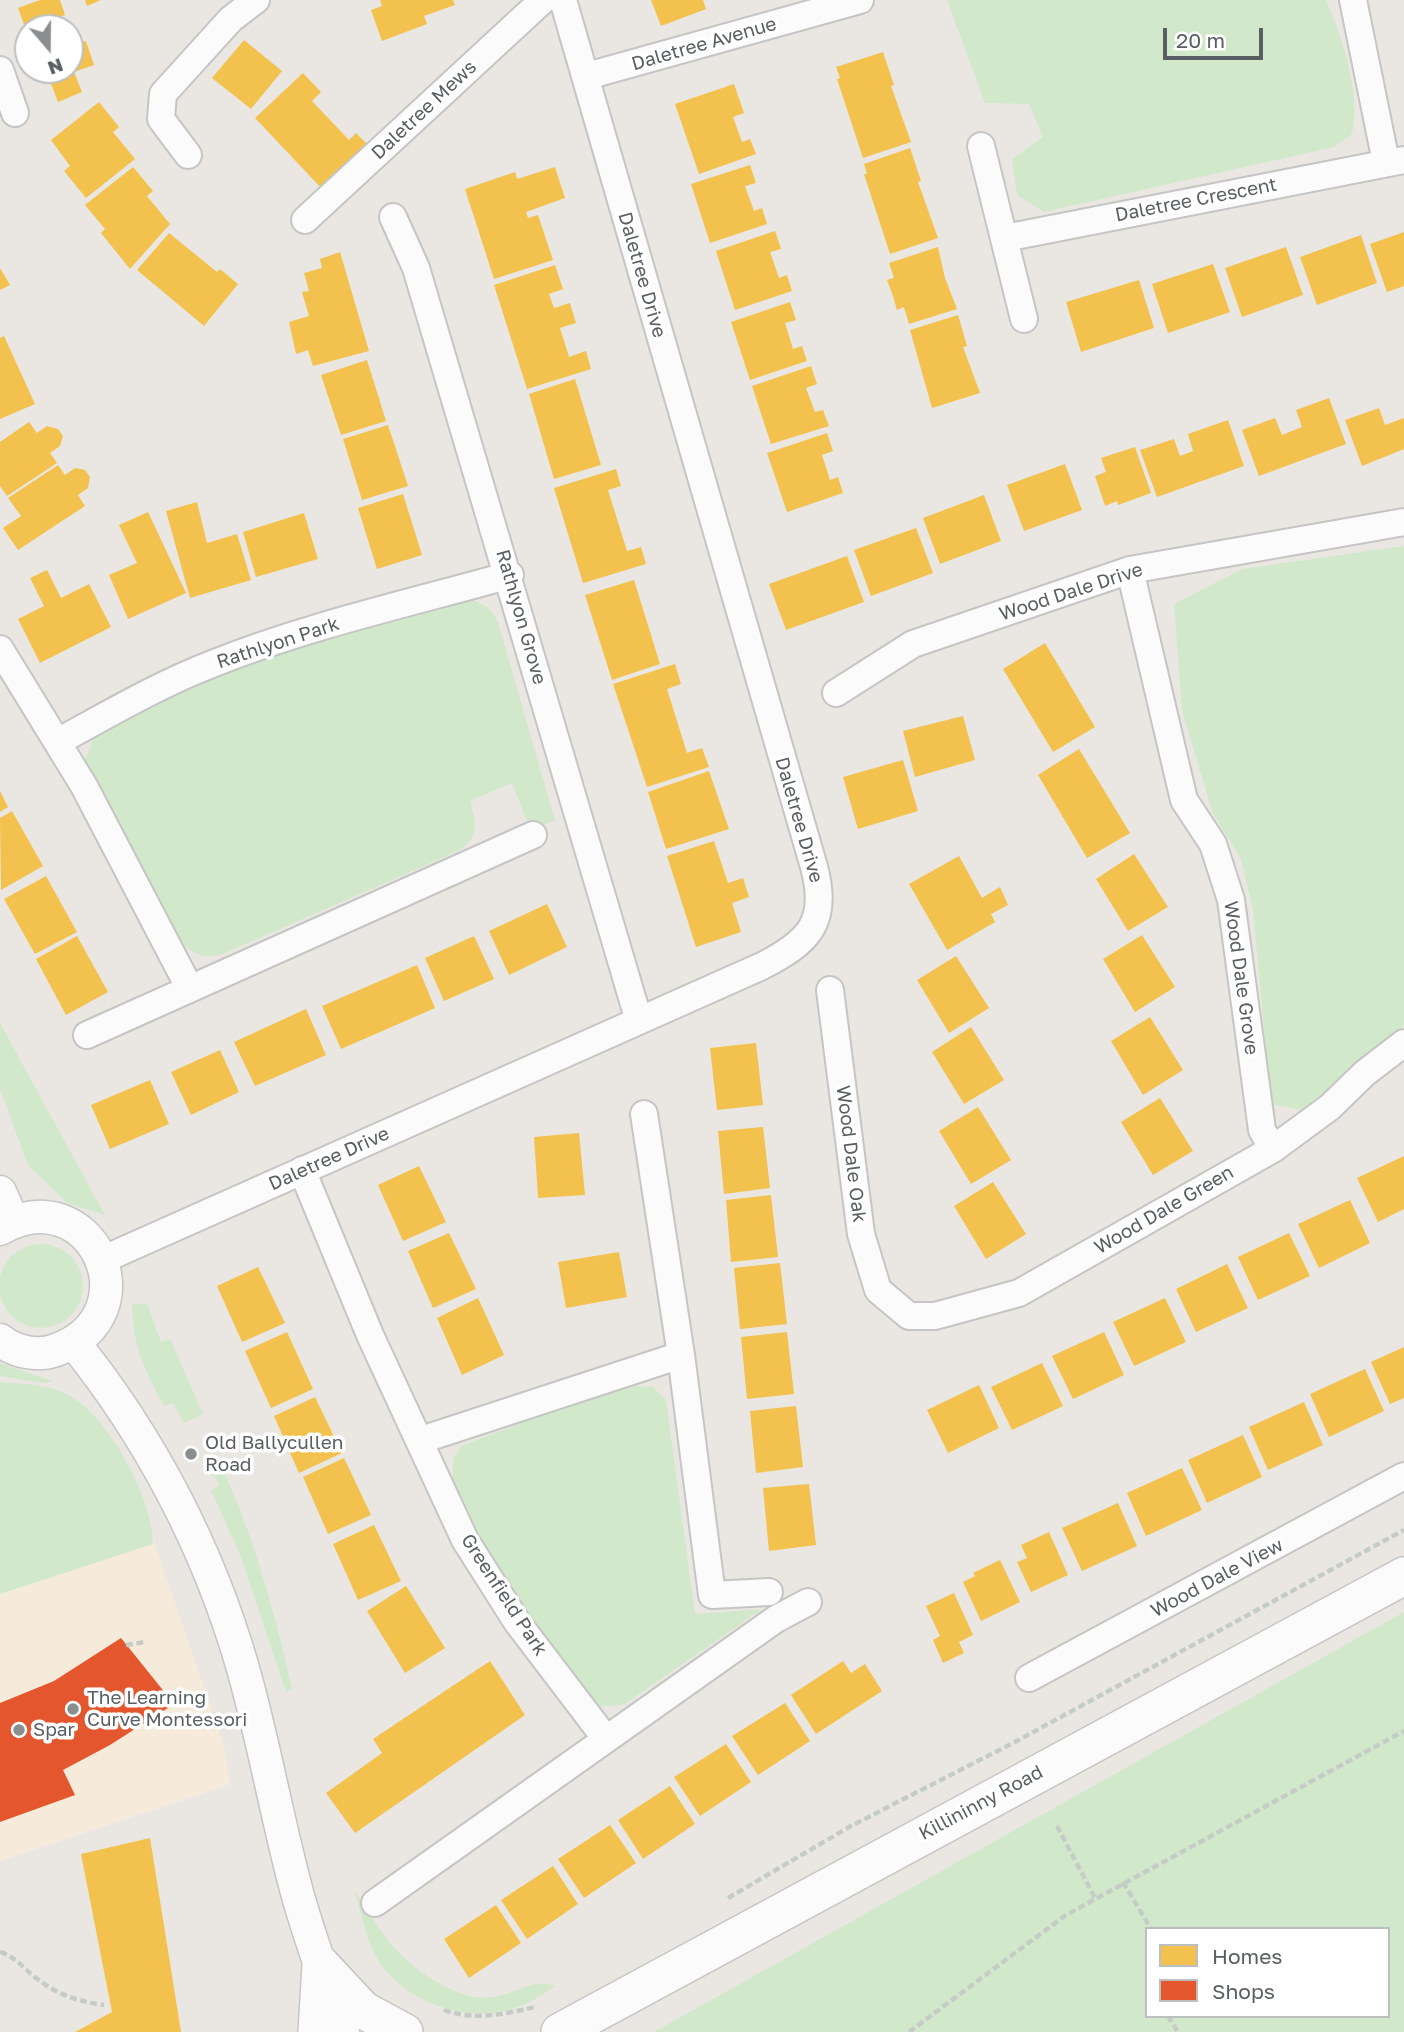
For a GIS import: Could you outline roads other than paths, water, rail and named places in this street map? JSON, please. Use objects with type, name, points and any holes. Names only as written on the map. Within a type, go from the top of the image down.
[{"type":"main road","name":"Killininny Road","points":[[556,2025],[1404,1577]]},
{"type":"main road","points":[[317,2032],[321,1965]]},
{"type":"main road","points":[[321,1965],[363,2010],[404,2032]]},
{"type":"street","points":[[188,155],[160,119],[163,94],[231,19],[256,0]]},
{"type":"street","name":"Daletree Mews","points":[[305,220],[544,0]]},
{"type":"street","name":"Daletree Drive","points":[[102,1260],[790,952],[813,928],[818,909],[819,885],[715,534],[587,76],[563,0]]},
{"type":"street","name":"Daletree Avenue","points":[[587,76],[860,0]]},
{"type":"street","name":"Daletree Crescent","points":[[1005,238],[1395,161],[1353,0]]},
{"type":"street","points":[[0,70],[15,113]]},
{"type":"street","points":[[981,146],[1024,319]]},
{"type":"street","name":"Rathlyon Grove","points":[[393,217],[416,268],[510,575],[639,1021]]},
{"type":"street","name":"Wood Dale Drive","points":[[836,694],[913,644],[1130,570],[1404,522]]},
{"type":"street","name":"Wood Dale Grove","points":[[1130,570],[1184,800],[1213,844],[1231,900],[1262,1130],[1273,1149]]},
{"type":"street","name":"Rathlyon Park","points":[[59,741],[134,700],[211,664],[272,642],[510,575]]},
{"type":"street","points":[[0,649],[59,741],[190,989]]},
{"type":"street","points":[[87,1035],[533,835]]},
{"type":"street","name":"Wood Dale Oak","points":[[830,990],[861,1234],[878,1290],[897,1308]]},
{"type":"street","name":"Wood Dale Green","points":[[897,1308],[909,1316],[935,1316],[1019,1293],[1273,1149],[1330,1107],[1365,1073],[1404,1043]]},
{"type":"street","points":[[644,1114],[681,1355],[712,1595],[769,1592]]},
{"type":"street","name":"Greenfield Park","points":[[302,1170],[370,1335],[421,1440],[465,1540],[517,1622],[606,1740]]},
{"type":"street","points":[[0,1192],[6,1225],[32,1217],[51,1217],[70,1224],[86,1236],[102,1260],[107,1292],[101,1312],[90,1330],[74,1343],[52,1352],[28,1353],[0,1340]]},
{"type":"street","points":[[74,1343],[131,1419],[167,1482],[209,1576],[242,1665],[298,1895],[343,2032]]},
{"type":"street","points":[[421,1440],[681,1355]]},
{"type":"street","name":"Wood Dale View","points":[[1029,1678],[1404,1476]]},
{"type":"street","points":[[374,1903],[776,1619],[808,1602]]},
{"type":"place","name":"Old Ballycullen Road","points":[[191,1454]]},
{"type":"place","name":"The Learning Curve Montessori","points":[[73,1709]]},
{"type":"place","name":"Spar","points":[[19,1730]]}]
